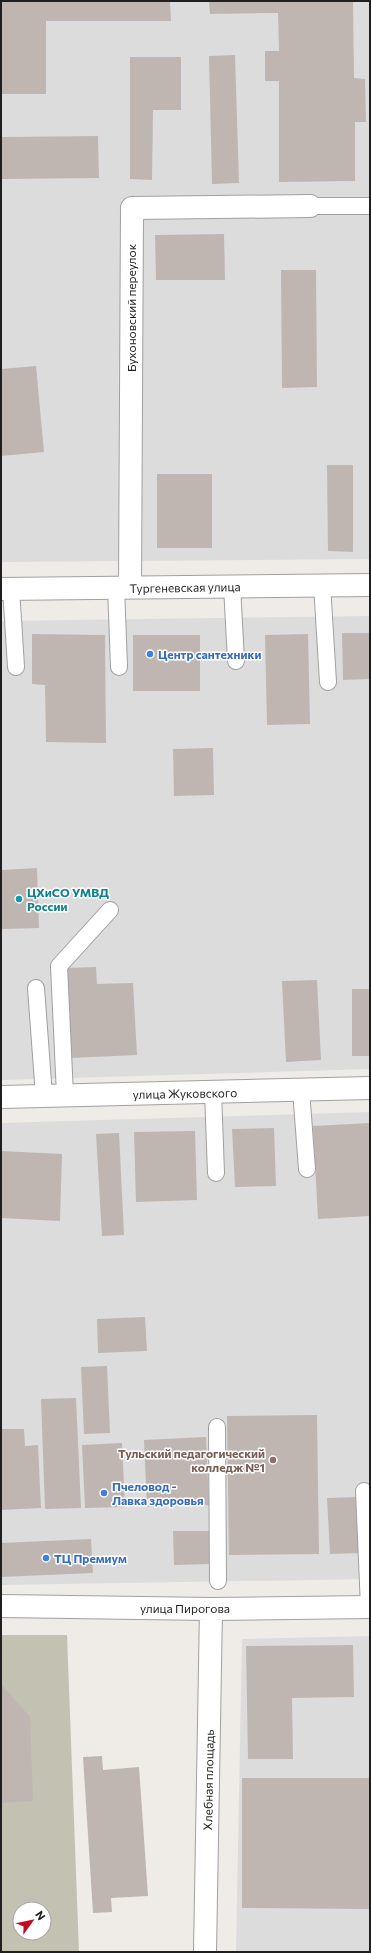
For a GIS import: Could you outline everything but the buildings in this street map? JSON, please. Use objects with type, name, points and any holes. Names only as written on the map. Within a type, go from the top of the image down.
[{"type":"street","name":"Бухоновский переулок","points":[[123,587],[132,208],[310,206]]},
{"type":"street","name":"Тургеневская улица","points":[[6,588],[370,585]]},
{"type":"street","name":"улица Жуковского","points":[[1,1097],[370,1088]]},
{"type":"street","name":"улица Пирогова","points":[[1,1606],[211,1609],[370,1607]]},
{"type":"street","name":"Хлебная площадь","points":[[205,1952],[211,1609]]},
{"type":"lane","points":[[310,206],[370,206]]},
{"type":"lane","points":[[322,585],[328,682]]},
{"type":"lane","points":[[232,586],[236,661]]},
{"type":"lane","points":[[119,666],[123,587]]},
{"type":"lane","points":[[6,588],[16,667]]},
{"type":"lane","points":[[54,1096],[59,966],[110,910]]},
{"type":"lane","points":[[36,988],[54,1096]]},
{"type":"lane","points":[[301,1090],[307,1169]]},
{"type":"lane","points":[[212,1092],[216,1174]]},
{"type":"lane","points":[[217,1427],[218,1582]]},
{"type":"lane","points":[[364,1491],[370,1607]]},
{"type":"shaded area","points":[[1,1],[370,1],[370,559],[1,562]]},
{"type":"shaded area","points":[[370,616],[370,1069],[1,1080],[1,621]]},
{"type":"shaded area","points":[[370,1112],[370,1579],[1,1585],[1,1123]]},
{"type":"shaded area","points":[[1,1635],[67,1635],[79,1952],[1,1952]]},
{"type":"shaded area","points":[[370,1636],[370,1952],[236,1952],[242,1639]]},
{"type":"place","name":"Центр сантехники","points":[[150,654]]},
{"type":"place","name":"ЦХиСО УМВД России","points":[[19,899]]},
{"type":"place","name":"Тульский педагогический колледж №1","points":[[273,1460]]},
{"type":"place","name":"Пчеловод - Лавка здоровья","points":[[104,1493]]},
{"type":"place","name":"ТЦ Премиум","points":[[46,1558]]}]
